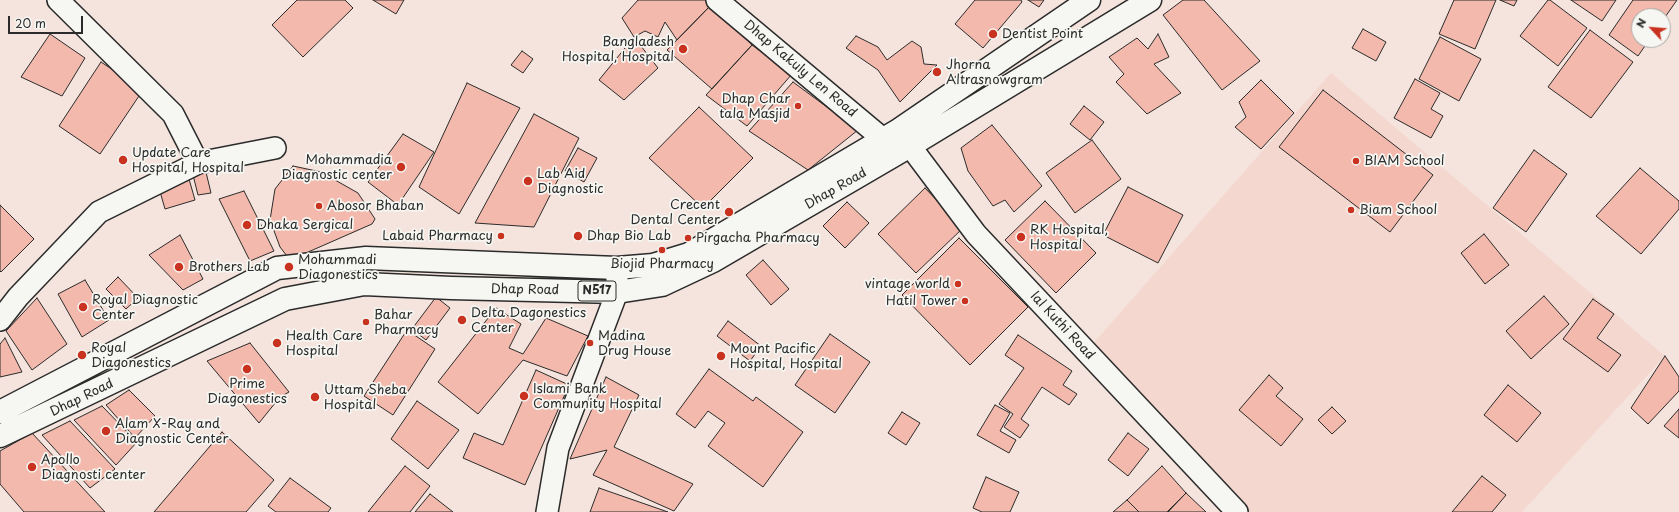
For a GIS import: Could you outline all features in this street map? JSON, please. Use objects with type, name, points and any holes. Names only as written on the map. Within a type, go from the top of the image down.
[{"type":"highway","name":"Dhap Road","points":[[0,436],[285,299],[364,284],[451,288],[617,292],[662,285],[713,261],[897,138],[1089,0]]},
{"type":"highway","name":"Dhap Road","points":[[0,412],[277,268],[366,258],[617,268],[653,265],[689,254],[897,138],[1150,0]]},
{"type":"street","points":[[58,0],[173,114],[198,163]]},
{"type":"street","name":"Dhap Kakuly Len Road","points":[[717,0],[897,138]]},
{"type":"street","name":"lal Kuthi Road","points":[[897,138],[976,234],[1237,512]]},
{"type":"street","points":[[0,320],[18,297],[99,212],[198,163],[275,148]]},
{"type":"street","points":[[547,512],[558,448],[617,292],[617,268]]},
{"type":"shaded area","name":"Biam School","points":[[1331,73],[1665,356],[1522,512],[1240,512],[1090,347]]},
{"type":"building","points":[[297,0],[345,0],[353,8],[303,57],[272,25]]},
{"type":"building","points":[[373,0],[404,0],[396,14]]},
{"type":"building","points":[[638,0],[705,0],[711,5],[677,40],[665,22],[658,37],[645,31],[634,37],[622,18]]},
{"type":"building","points":[[975,0],[1021,0],[1022,2],[983,48],[955,24]]},
{"type":"building","points":[[1028,0],[1044,0],[1039,7]]},
{"type":"building","points":[[1183,0],[1204,0],[1260,61],[1222,90],[1163,15]]},
{"type":"building","points":[[1454,0],[1496,0],[1475,49],[1439,34]]},
{"type":"building","points":[[1500,0],[1517,0],[1514,6]]},
{"type":"building","points":[[1548,0],[1587,28],[1558,66],[1520,36]]},
{"type":"building","points":[[1571,0],[1616,0],[1602,21]]},
{"type":"building","points":[[1633,0],[1677,0],[1671,9],[1631,8],[1631,48],[1644,48],[1638,56],[1609,35]]},
{"type":"building","points":[[711,5],[752,45],[712,89],[667,50]]},
{"type":"building","points":[[1363,29],[1386,42],[1376,61],[1352,48]]},
{"type":"building","points":[[1590,30],[1633,62],[1591,118],[1548,87]]},
{"type":"building","points":[[50,34],[85,58],[62,96],[21,77]]},
{"type":"building","points":[[1158,34],[1169,57],[1154,64],[1181,93],[1147,114],[1116,82],[1124,74],[1109,57],[1137,38],[1148,49]]},
{"type":"building","points":[[856,36],[878,47],[887,60],[912,41],[921,47],[924,64],[937,65],[900,102],[878,70],[846,48]]},
{"type":"building","points":[[634,37],[658,68],[624,100],[599,80]]},
{"type":"building","points":[[1440,37],[1481,59],[1459,101],[1419,79]]},
{"type":"building","points":[[752,45],[792,74],[747,126],[706,95]]},
{"type":"building","points":[[522,51],[533,59],[523,73],[511,65]]},
{"type":"building","points":[[101,62],[143,90],[100,154],[59,126]]},
{"type":"building","points":[[1415,79],[1440,93],[1431,109],[1443,116],[1431,138],[1394,118]]},
{"type":"building","points":[[1261,80],[1294,113],[1261,149],[1235,127],[1246,117],[1239,102]]},
{"type":"building","name":"Dhap Char tala Masjid","points":[[793,82],[858,130],[808,170],[749,131]]},
{"type":"building","points":[[467,83],[520,108],[459,214],[419,187]]},
{"type":"building","name":"BIAM School","points":[[1323,90],[1433,175],[1390,232],[1279,147]]},
{"type":"building","points":[[1084,106],[1104,122],[1090,140],[1070,124]]},
{"type":"building","points":[[699,107],[753,158],[703,208],[649,158]]},
{"type":"building","name":"Lab Aid Diagnostic","points":[[534,114],[579,138],[534,227],[475,223]]},
{"type":"building","points":[[992,125],[1042,186],[1014,212],[1005,200],[993,206],[968,171],[961,148]]},
{"type":"building","name":"Mohammadia Diagnostic center","points":[[403,134],[434,152],[398,205],[368,182]]},
{"type":"building","points":[[1092,140],[1121,179],[1075,213],[1046,173]]},
{"type":"building","points":[[578,148],[597,158],[584,182],[565,171]]},
{"type":"building","points":[[1534,150],[1567,174],[1526,232],[1493,208]]},
{"type":"building","name":"Abosor Bhaban","points":[[293,166],[321,172],[358,193],[375,219],[372,224],[290,260],[280,247],[270,220],[275,189]]},
{"type":"building","points":[[205,168],[211,193],[198,195],[192,171]]},
{"type":"building","points":[[1640,168],[1679,201],[1679,209],[1641,254],[1596,216]]},
{"type":"building","points":[[189,179],[195,200],[165,209],[159,188]]},
{"type":"building","points":[[1128,187],[1183,215],[1158,263],[1103,235]]},
{"type":"building","points":[[925,188],[963,228],[916,273],[878,234]]},
{"type":"building","name":"Dhaka Sergical","points":[[244,191],[274,251],[250,261],[219,199]]},
{"type":"building","points":[[1045,201],[1096,253],[1056,293],[1005,240]]},
{"type":"building","points":[[847,202],[869,223],[845,248],[823,226]]},
{"type":"building","points":[[0,205],[34,239],[1,272],[0,271]]},
{"type":"building","points":[[1484,234],[1509,265],[1485,284],[1461,253]]},
{"type":"building","name":"Brothers Lab","points":[[180,235],[203,279],[183,290],[149,255]]},
{"type":"building","name":"Hatil Tower","points":[[959,238],[1028,307],[970,365],[902,295]]},
{"type":"building","points":[[763,260],[789,289],[771,305],[746,275]]},
{"type":"building","points":[[118,277],[138,298],[126,309],[106,289]]},
{"type":"building","name":"Royal Diagnostic Center","points":[[85,280],[109,320],[82,337],[58,294]]},
{"type":"building","points":[[1544,296],[1569,324],[1531,359],[1506,331]]},
{"type":"building","points":[[436,297],[450,308],[426,340],[412,329]]},
{"type":"building","points":[[37,298],[67,344],[32,370],[6,331]]},
{"type":"building","points":[[1593,299],[1614,314],[1597,338],[1621,355],[1608,372],[1563,339]]},
{"type":"building","points":[[496,308],[521,324],[509,348],[523,354],[546,318],[588,336],[567,376],[523,360],[478,414],[438,382]]},
{"type":"building","points":[[728,321],[761,346],[750,361],[717,336]]},
{"type":"building","points":[[407,330],[435,349],[393,415],[364,396]]},
{"type":"building","points":[[830,334],[870,362],[835,413],[795,385]]},
{"type":"building","points":[[1018,335],[1072,371],[1063,385],[1077,394],[1069,405],[1042,387],[1021,419],[1029,425],[1020,438],[1004,427],[1013,414],[999,404],[1024,368],[1005,355]]},
{"type":"building","points":[[5,338],[22,372],[0,377],[0,344]]},
{"type":"building","points":[[250,343],[289,392],[280,397],[259,423],[207,361]]},
{"type":"building","points":[[1665,356],[1679,377],[1679,391],[1648,424],[1631,408]]},
{"type":"building","points":[[709,369],[753,401],[756,397],[803,432],[763,487],[708,446],[725,423],[708,411],[695,428],[676,414]]},
{"type":"building","points":[[536,370],[569,385],[525,485],[463,458],[474,433],[503,445]]},
{"type":"building","points":[[1269,375],[1283,388],[1276,396],[1303,419],[1281,446],[1239,410]]},
{"type":"building","points":[[606,377],[639,395],[614,447],[693,484],[674,511],[593,475],[607,450],[570,459]]},
{"type":"building","points":[[1508,385],[1541,413],[1517,442],[1484,415]]},
{"type":"building","points":[[129,390],[155,416],[135,438],[106,405]]},
{"type":"building","points":[[417,401],[459,430],[428,469],[391,439]]},
{"type":"building","points":[[995,405],[1010,413],[1000,431],[1016,440],[1009,453],[977,435]]},
{"type":"building","name":"Alam X-Ray and Diagnostic Center","points":[[102,406],[137,442],[116,465],[74,420]]},
{"type":"building","points":[[1332,407],[1346,421],[1332,434],[1318,420]]},
{"type":"building","points":[[1679,409],[1679,438],[1664,426]]},
{"type":"building","points":[[902,412],[920,423],[906,445],[888,433]]},
{"type":"building","points":[[70,421],[115,469],[90,488],[42,435]]},
{"type":"building","points":[[222,432],[274,480],[246,512],[154,512]]},
{"type":"building","name":"Apollo Diagnosti center","points":[[32,433],[105,512],[24,512],[0,484],[0,451]]},
{"type":"building","points":[[1128,433],[1149,449],[1128,476],[1108,460]]},
{"type":"building","points":[[405,466],[430,486],[410,512],[368,512]]},
{"type":"building","points":[[1162,466],[1186,493],[1167,512],[1139,512],[1127,500]]},
{"type":"building","points":[[1482,476],[1506,495],[1492,512],[1452,512]]},
{"type":"building","points":[[986,477],[1019,492],[1010,512],[982,512],[973,508]]},
{"type":"building","points":[[290,478],[331,508],[328,512],[276,512],[268,506]]},
{"type":"building","points":[[599,488],[668,512],[590,512]]},
{"type":"building","points":[[1186,493],[1206,512],[1168,512]]},
{"type":"building","points":[[430,494],[453,512],[415,512]]},
{"type":"building","points":[[1127,500],[1139,512],[1113,512]]},
{"type":"place","name":"Dentist Point","points":[[993,34]]},
{"type":"place","name":"Bangladesh Hospital, Hospital","points":[[683,49]]},
{"type":"place","name":"Jhorna Altrasnowgram","points":[[937,72]]},
{"type":"place","name":"Dhap Char tala Masjid","points":[[798,106]]},
{"type":"place","name":"Update Care Hospital, Hospital","points":[[123,160]]},
{"type":"place","name":"BIAM School","points":[[1356,161]]},
{"type":"place","name":"Mohammadia Diagnostic center","points":[[401,167]]},
{"type":"place","name":"Lab Aid Diagnostic","points":[[528,181]]},
{"type":"place","name":"Abosor Bhaban","points":[[319,206]]},
{"type":"place","name":"Biam School","points":[[1351,210]]},
{"type":"place","name":"Crecent Dental Center","points":[[729,212]]},
{"type":"place","name":"Dhaka Sergical","points":[[247,225]]},
{"type":"place","name":"Labaid Pharmacy","points":[[501,236]]},
{"type":"place","name":"Dhap Bio Lab","points":[[578,236]]},
{"type":"place","name":"RK Hospital, Hospital","points":[[1021,237]]},
{"type":"place","name":"Pirgacha Pharmacy","points":[[688,238]]},
{"type":"place","name":"Biojid Pharmacy","points":[[662,250]]},
{"type":"place","name":"Brothers Lab","points":[[179,267]]},
{"type":"place","name":"Mohammadi Diagonestics","points":[[289,267]]},
{"type":"place","name":"vintage world","points":[[958,284]]},
{"type":"place","name":"Hatil Tower","points":[[965,301]]},
{"type":"place","name":"Royal Diagnostic Center","points":[[83,307]]},
{"type":"place","name":"Delta Dagonestics Center","points":[[462,320]]},
{"type":"place","name":"Bahar Pharmacy","points":[[366,322]]},
{"type":"place","name":"Health Care Hospital","points":[[277,343]]},
{"type":"place","name":"Madina Drug House","points":[[590,343]]},
{"type":"place","name":"Royal Diagonestics","points":[[82,355]]},
{"type":"place","name":"Mount Pacific Hospital, Hospital","points":[[721,356]]},
{"type":"place","name":"Prime Diagonestics","points":[[247,369]]},
{"type":"place","name":"Islami Bank Community Hospital","points":[[524,396]]},
{"type":"place","name":"Uttam Sheba Hospital","points":[[315,397]]},
{"type":"place","name":"Alam X-Ray and Diagnostic Center","points":[[106,431]]},
{"type":"place","name":"Apollo Diagnosti center","points":[[32,467]]}]
